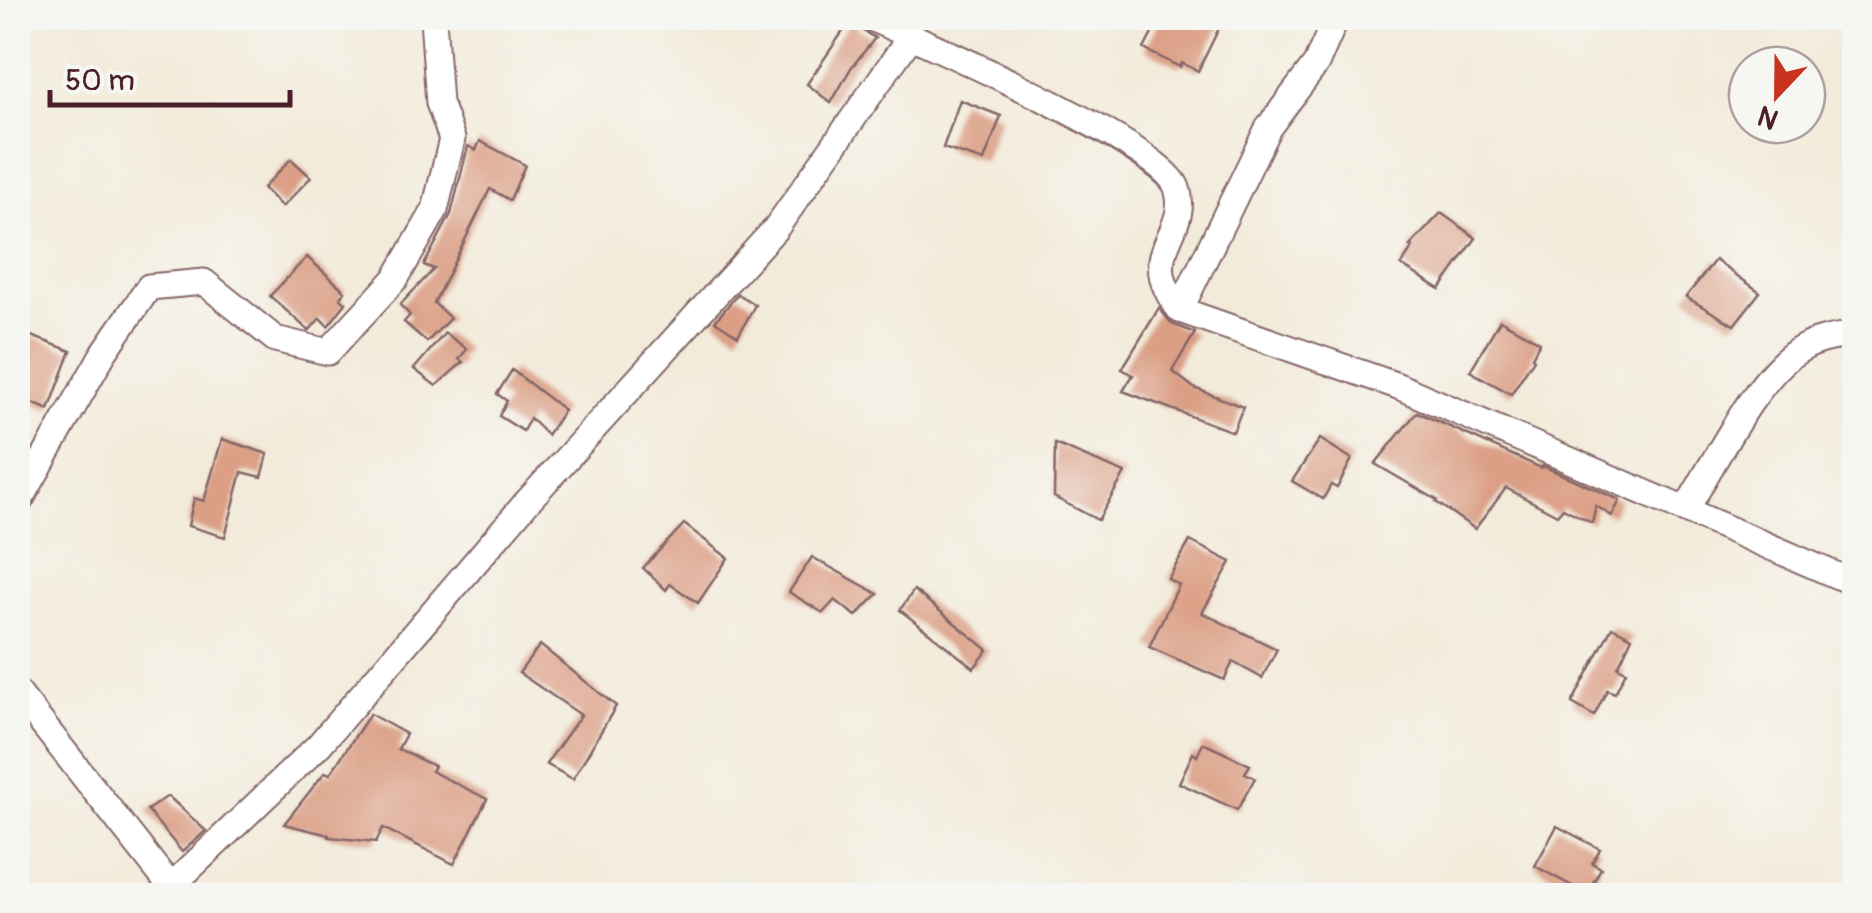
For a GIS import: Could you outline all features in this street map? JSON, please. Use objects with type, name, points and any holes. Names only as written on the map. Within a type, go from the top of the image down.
[{"type":"street","points":[[18,504],[103,354],[149,287],[204,282],[276,338],[328,352],[396,278],[435,210],[452,139],[438,103],[433,18]]},
{"type":"street","points":[[871,18],[1027,92],[1134,148],[1164,169],[1177,187],[1179,205],[1160,264],[1164,290],[1180,310],[1398,386],[1854,583]]},
{"type":"street","points":[[1180,310],[1268,128],[1316,64],[1336,18]]},
{"type":"street","points":[[18,693],[171,893],[320,745],[526,504],[776,228],[911,36]]},
{"type":"street","points":[[1686,509],[1776,368],[1801,348],[1854,334]]},
{"type":"building","points":[[852,18],[858,28],[875,38],[851,68],[831,103],[807,84]]},
{"type":"building","points":[[1160,18],[1224,18],[1198,71],[1182,63],[1180,67],[1144,49]]},
{"type":"building","points":[[960,100],[1001,116],[984,161],[943,148]]},
{"type":"building","points":[[480,141],[525,165],[510,200],[490,189],[434,303],[450,318],[427,342],[404,322],[410,315],[400,305],[434,269],[424,265],[451,214],[468,146],[476,150]]},
{"type":"building","points":[[291,159],[311,177],[282,207],[263,188]]},
{"type":"building","points":[[1441,213],[1476,238],[1440,289],[1401,265],[1413,247],[1410,246]]},
{"type":"building","points":[[307,257],[345,291],[340,298],[346,303],[328,326],[320,318],[309,331],[270,296]]},
{"type":"building","points":[[1715,260],[1760,292],[1734,325],[1686,297]]},
{"type":"building","points":[[738,294],[755,305],[738,336],[715,321]]},
{"type":"building","points":[[1159,308],[1172,324],[1195,333],[1172,371],[1194,388],[1243,407],[1233,432],[1123,391],[1133,375],[1122,369]]},
{"type":"building","points":[[1500,320],[1540,342],[1534,359],[1511,394],[1470,371]]},
{"type":"building","points":[[18,331],[71,351],[49,410],[18,397]]},
{"type":"building","points":[[445,333],[467,349],[459,359],[463,362],[436,386],[414,369]]},
{"type":"building","points":[[512,370],[564,410],[547,435],[530,418],[523,431],[499,416],[507,401],[497,394]]},
{"type":"building","points":[[1417,412],[1620,500],[1612,516],[1596,506],[1592,523],[1563,508],[1557,515],[1506,488],[1475,529],[1437,500],[1375,464]]},
{"type":"building","points":[[222,439],[268,454],[262,477],[242,472],[225,537],[188,526],[194,498],[204,501]]},
{"type":"building","points":[[1320,439],[1352,459],[1337,488],[1331,485],[1323,499],[1292,481]]},
{"type":"building","points":[[1055,444],[1125,473],[1098,520],[1054,497]]},
{"type":"building","points":[[684,524],[728,558],[698,603],[670,584],[666,590],[643,568]]},
{"type":"building","points":[[1190,541],[1231,562],[1202,613],[1277,649],[1262,678],[1233,662],[1224,680],[1149,647],[1179,585],[1168,579]]},
{"type":"building","points":[[812,557],[878,594],[856,616],[835,600],[823,613],[789,592]]},
{"type":"building","points":[[914,590],[988,650],[974,668],[900,610]]},
{"type":"building","points":[[1612,627],[1632,637],[1618,667],[1626,671],[1615,693],[1607,690],[1594,716],[1572,703]]},
{"type":"building","points":[[540,645],[616,706],[573,779],[546,764],[581,715],[519,673]]},
{"type":"building","points":[[370,714],[406,734],[398,749],[434,766],[431,771],[487,799],[454,864],[383,828],[376,842],[329,837],[284,824],[325,772],[330,774]]},
{"type":"building","points":[[1203,743],[1250,765],[1245,773],[1255,778],[1237,810],[1179,783],[1193,753],[1197,756]]},
{"type":"building","points":[[168,796],[206,831],[182,852],[147,810]]},
{"type":"building","points":[[1557,826],[1600,849],[1592,863],[1601,868],[1587,894],[1535,866]]}]
